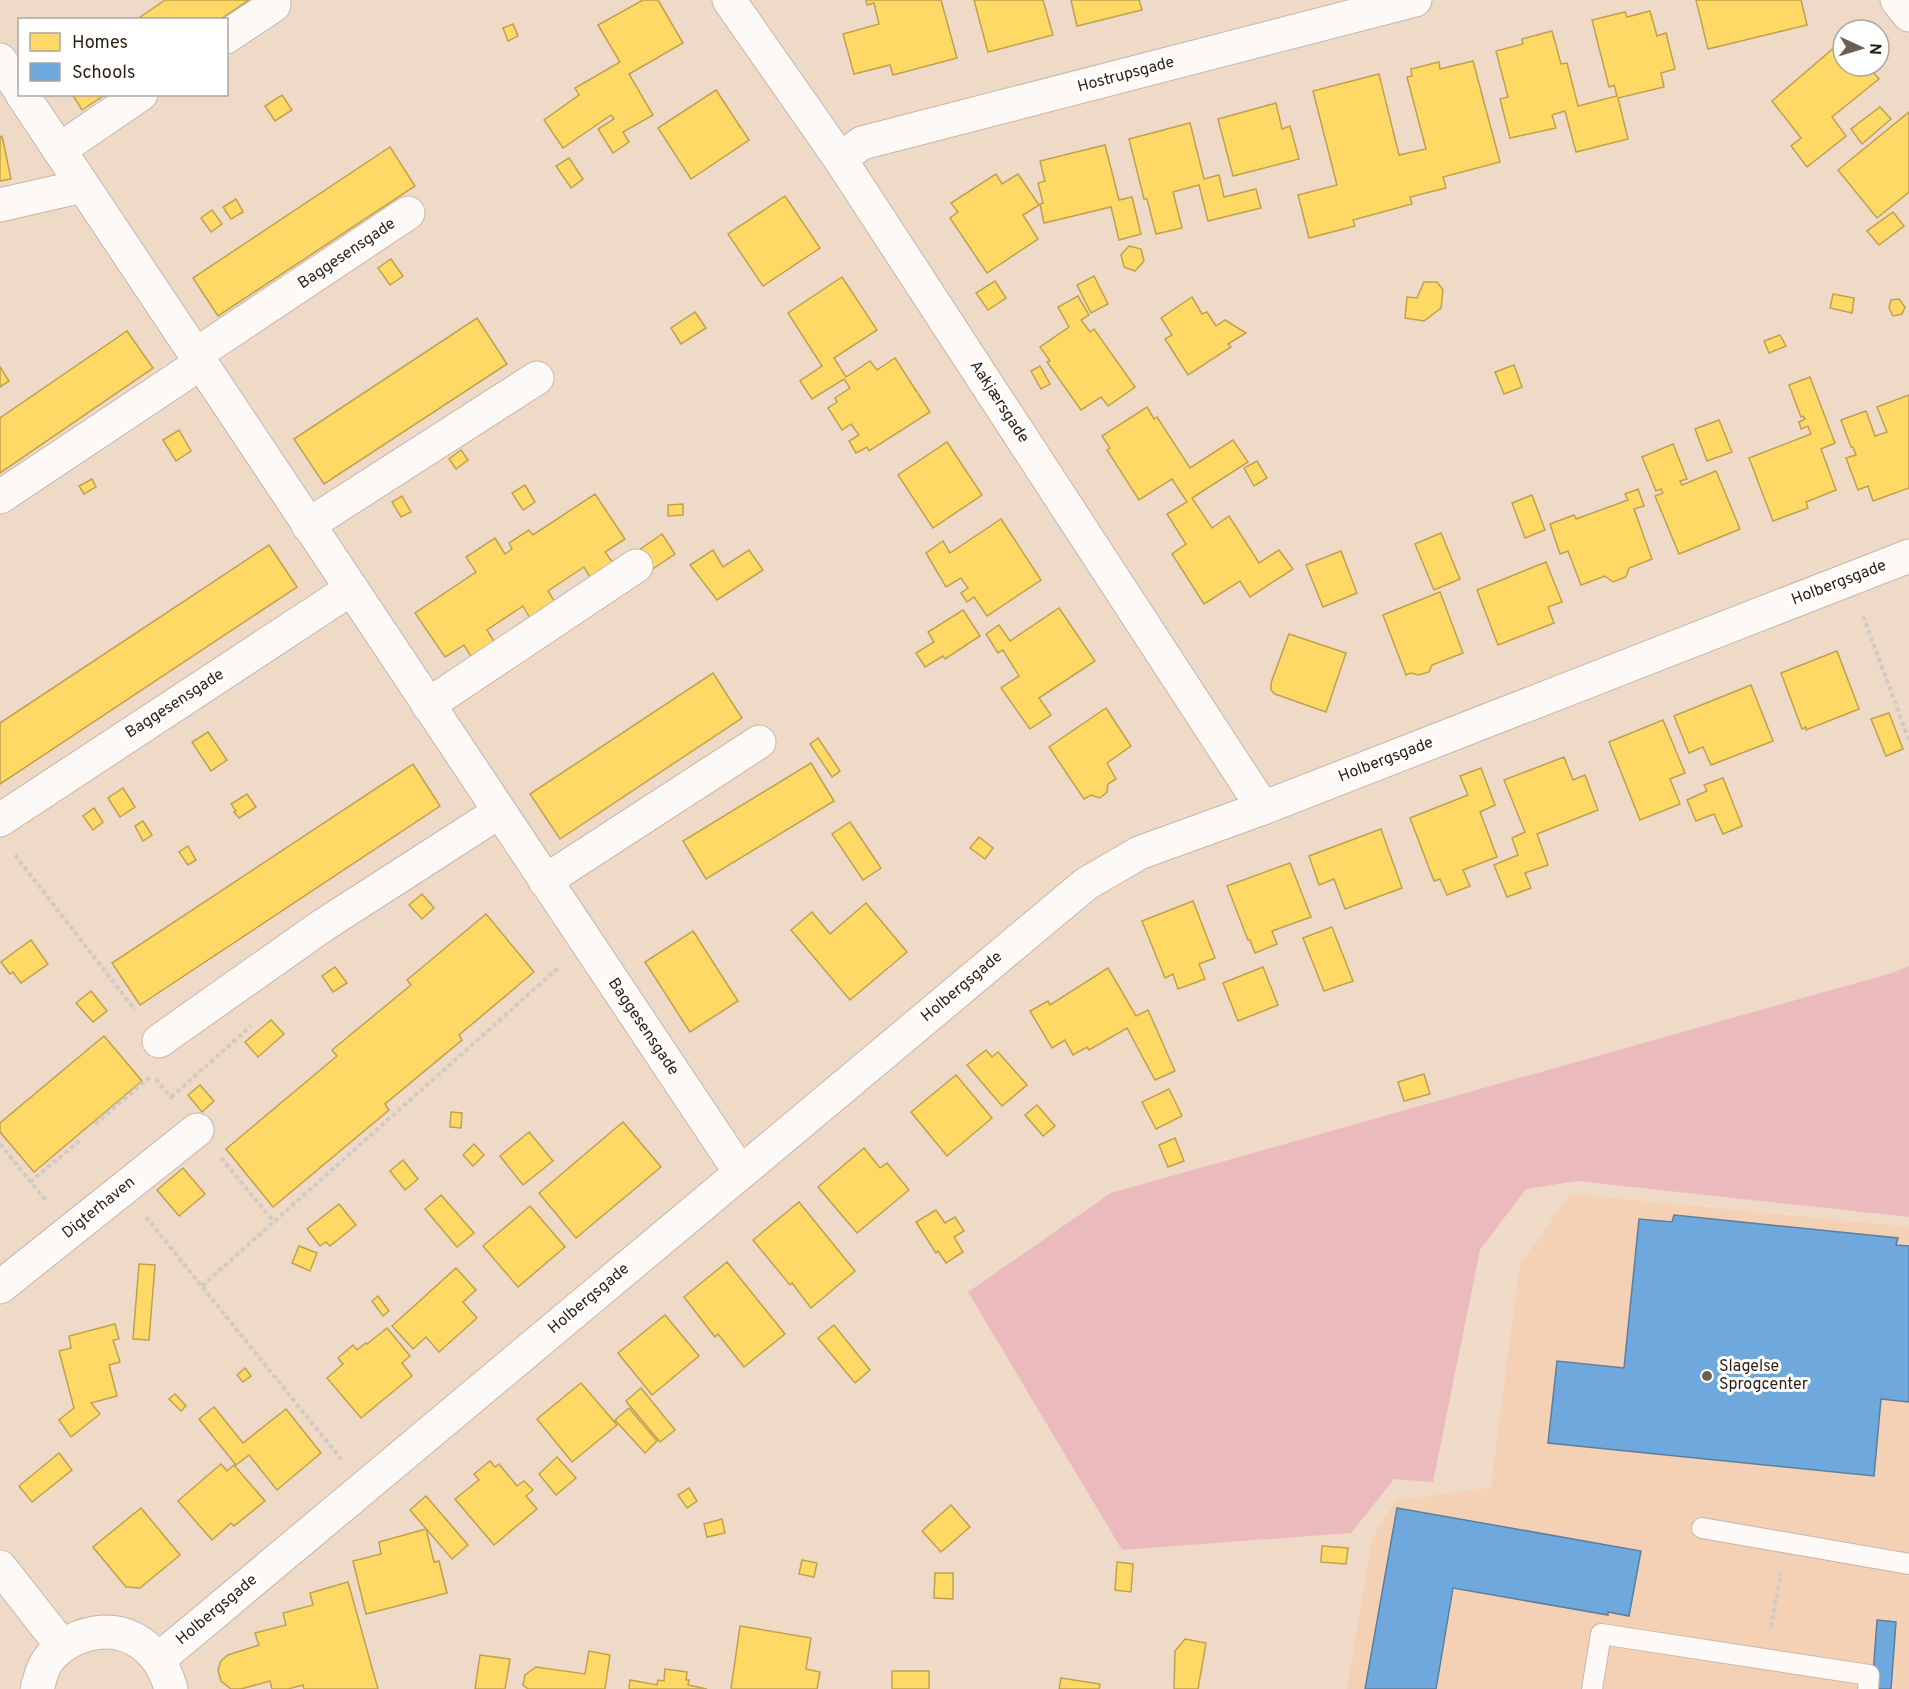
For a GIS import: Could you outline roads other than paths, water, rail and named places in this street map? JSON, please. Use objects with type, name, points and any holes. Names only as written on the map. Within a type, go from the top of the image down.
[{"type":"street","name":"Aakjærsgade","points":[[729,0],[840,159],[1263,808]]},
{"type":"street","name":"Hostrupsgade","points":[[840,159],[862,143],[1415,0]]},
{"type":"street","points":[[1897,0],[1909,15]]},
{"type":"street","points":[[228,36],[274,5]]},
{"type":"street","points":[[0,60],[18,87]]},
{"type":"street","name":"Baggesensgade","points":[[23,96],[740,1172]]},
{"type":"street","points":[[59,150],[138,96]]},
{"type":"street","points":[[0,205],[83,186]]},
{"type":"street","name":"Baggesensgade","points":[[0,497],[408,213]]},
{"type":"street","points":[[308,525],[537,378]]},
{"type":"street","name":"Holbergsgade","points":[[159,1659],[1086,884],[1139,853],[1263,808],[1909,556]]},
{"type":"street","points":[[428,705],[636,566]]},
{"type":"street","name":"Baggesensgade","points":[[0,820],[351,589]]},
{"type":"street","points":[[545,881],[759,742]]},
{"type":"street","points":[[159,1041],[322,926],[499,812]]},
{"type":"street","name":"Digterhaven","points":[[0,1287],[197,1130]]},
{"type":"street","points":[[0,1568],[62,1646]]},
{"type":"street","points":[[37,1689],[45,1665],[62,1646],[86,1634],[113,1632],[139,1641],[159,1659],[171,1689]]},
{"type":"lane","points":[[1702,1528],[1909,1564]]},
{"type":"lane","points":[[1592,1689],[1600,1634],[1869,1675],[1868,1689]]},
{"type":"place","name":"Slagelse Sprogcenter","points":[[1707,1376]]}]
